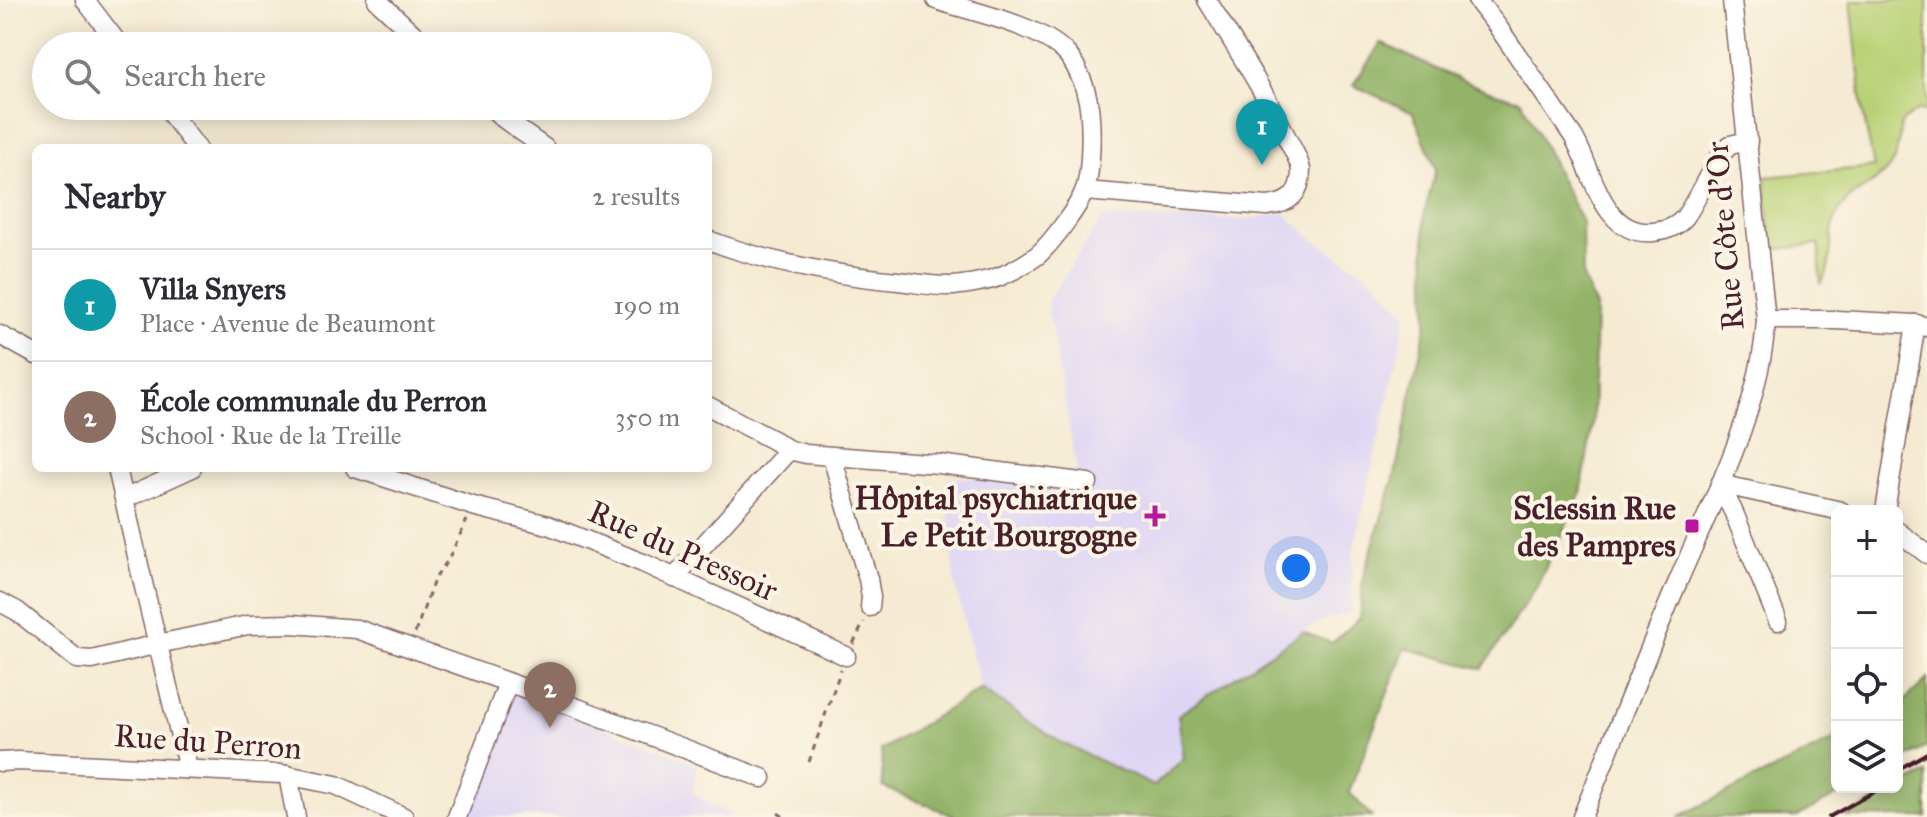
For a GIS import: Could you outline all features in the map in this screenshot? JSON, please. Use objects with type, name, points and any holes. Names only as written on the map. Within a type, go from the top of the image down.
[{"type":"street","points":[[85,0],[109,32]]},
{"type":"street","points":[[377,0],[411,32]]},
{"type":"street","points":[[712,242],[789,265],[846,276],[953,286],[1001,276],[1041,254],[1085,191],[1090,149],[1088,100],[1080,77],[1067,54],[1037,32],[936,0]]},
{"type":"street","points":[[1085,191],[1267,206],[1283,205],[1294,195],[1299,185],[1301,167],[1270,102],[1207,0]]},
{"type":"street","points":[[1477,0],[1580,146],[1602,201],[1617,221],[1628,229],[1640,233],[1672,228],[1684,219],[1722,153],[1730,145],[1748,141]]},
{"type":"street","name":"Rue Côte d'Or","points":[[1582,817],[1720,484],[1754,391],[1762,359],[1766,320],[1732,0]]},
{"type":"street","points":[[176,120],[194,144]]},
{"type":"street","points":[[505,120],[539,144]]},
{"type":"street","points":[[1766,320],[1836,320],[1922,326],[1886,505]]},
{"type":"street","points":[[0,335],[32,353]]},
{"type":"street","points":[[712,408],[789,450],[832,457],[939,464],[1088,483]]},
{"type":"street","points":[[674,578],[789,450]]},
{"type":"street","points":[[832,457],[868,579],[871,597],[869,610]]},
{"type":"street","points":[[118,472],[188,769]]},
{"type":"street","points":[[124,499],[183,472]]},
{"type":"street","name":"Rue du Pressoir","points":[[367,472],[473,506],[548,525],[846,656]]},
{"type":"street","points":[[1720,484],[1831,509]]},
{"type":"street","points":[[1720,484],[1778,621]]},
{"type":"street","points":[[1903,536],[1927,554]]},
{"type":"street","points":[[0,602],[17,611],[77,659],[92,660],[248,625],[292,624],[357,629],[762,778]]},
{"type":"street","points":[[457,817],[508,683]]},
{"type":"street","name":"Rue du Perron","points":[[0,762],[288,775],[336,785],[402,816]]},
{"type":"street","points":[[288,775],[296,817]]},
{"type":"path","points":[[409,647],[434,580],[448,560],[473,506]]},
{"type":"path","points":[[809,762],[846,656],[869,610]]},
{"type":"path","points":[[778,813],[784,817]]},
{"type":"shaded area","name":"Hôpital psychiatrique Le Petit Bourgogne","points":[[1284,213],[1313,239],[1375,280],[1407,314],[1353,552],[1352,612],[1315,624],[1178,715],[1184,758],[1154,786],[1060,742],[981,689],[954,580],[946,479],[1077,471],[1047,302],[1103,217],[1240,220]]},
{"type":"shaded area","points":[[509,691],[698,764],[692,792],[733,817],[463,817]]},
{"type":"green space","points":[[1851,0],[1927,0],[1927,111],[1918,110],[1901,123],[1891,165],[1839,211],[1826,276],[1821,283],[1819,244],[1772,250],[1765,177],[1874,167],[1863,112]]},
{"type":"green space","points":[[1381,43],[1467,83],[1521,100],[1582,222],[1583,277],[1596,307],[1593,421],[1581,493],[1537,586],[1482,669],[1405,648],[1349,792],[1372,817],[957,817],[883,787],[881,750],[981,689],[1060,742],[1154,786],[1184,758],[1178,715],[1303,632],[1332,643],[1360,618],[1363,577],[1395,474],[1427,321],[1424,214],[1436,169],[1413,113],[1353,85]]},
{"type":"green space","points":[[1927,679],[1927,747],[1903,760],[1903,721],[1903,702]]},
{"type":"green space","points":[[1831,741],[1831,793],[1842,793],[1797,817],[1678,817]]},
{"type":"green space","points":[[1927,773],[1927,817],[1845,817],[1890,793],[1903,793],[1903,786]]},
{"type":"railway","points":[[1903,767],[1927,753]]},
{"type":"railway","points":[[1829,817],[1872,793]]},
{"type":"place","name":"Villa Snyers","points":[[1262,165]]},
{"type":"place","name":"Hôpital psychiatrique Le Petit Bourgogne","points":[[1155,516]]},
{"type":"place","name":"Sclessin Rue des Pampres","points":[[1692,526]]},
{"type":"place","name":"École communale du Perron","points":[[550,728]]}]
